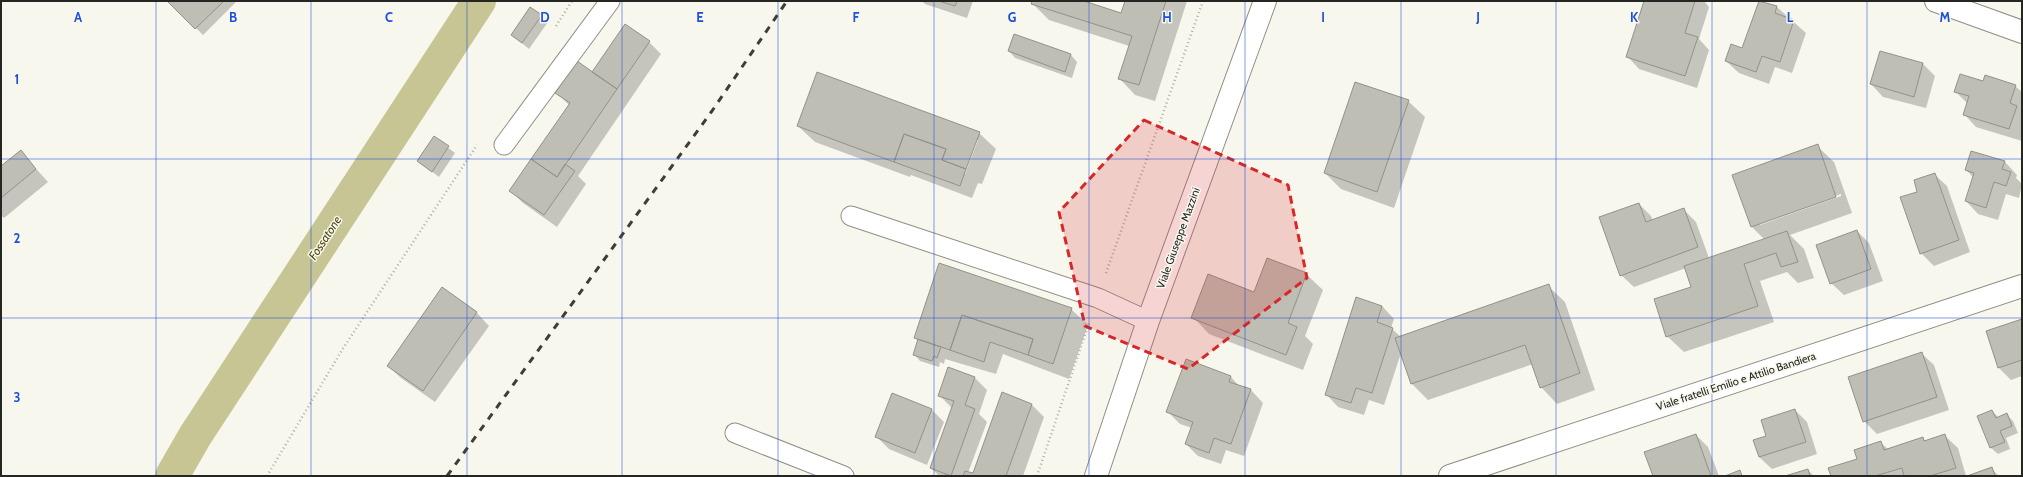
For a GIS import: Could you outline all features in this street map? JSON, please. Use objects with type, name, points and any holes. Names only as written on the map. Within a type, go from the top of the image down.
[{"type":"street","name":"Viale Giuseppe Mazzini","points":[[1096,476],[1148,321],[1265,1]]},
{"type":"street","points":[[1936,1],[2022,32]]},
{"type":"street","name":"Viale fratelli Emilio e Attilio Bandiera","points":[[1450,476],[2022,286]]},
{"type":"lane","points":[[504,145],[610,1]]},
{"type":"lane","points":[[851,216],[884,225],[1098,298],[1148,321]]},
{"type":"lane","points":[[735,433],[844,476]]},
{"type":"path","points":[[555,27],[572,1]]},
{"type":"path","points":[[1037,476],[1203,1]]},
{"type":"path","points":[[267,476],[342,350],[481,139]]},
{"type":"highlighted area","points":[[1144,120],[1288,185],[1307,278],[1188,369],[1085,326],[1059,212]]},
{"type":"building","points":[[167,1],[224,1],[195,29]]},
{"type":"building","points":[[939,1],[957,1],[955,6]]},
{"type":"building","points":[[1032,1],[1084,1],[1121,13],[1125,1],[1166,1],[1139,85],[1118,79],[1132,36],[1031,4]]},
{"type":"building","points":[[1644,1],[1695,1],[1685,33],[1698,37],[1685,76],[1626,57]]},
{"type":"building","points":[[1759,1],[1777,6],[1775,13],[1794,20],[1780,62],[1762,56],[1756,72],[1725,61],[1731,44],[1742,48]]},
{"type":"building","points":[[530,7],[542,15],[522,43],[511,35]]},
{"type":"building","points":[[625,24],[650,41],[617,89],[592,72]]},
{"type":"building","points":[[1014,34],[1071,54],[1065,72],[1008,51]]},
{"type":"building","points":[[1880,51],[1923,63],[1914,97],[1870,84]]},
{"type":"building","points":[[577,61],[617,89],[557,177],[531,159],[570,103],[555,93]]},
{"type":"building","points":[[817,72],[980,132],[966,169],[942,160],[946,149],[904,134],[894,162],[797,126]]},
{"type":"building","points":[[1960,74],[1983,81],[1985,75],[2016,85],[2010,103],[2017,106],[2009,129],[1963,115],[1969,96],[1954,92]]},
{"type":"building","points":[[1355,82],[1409,100],[1377,192],[1324,173]]},
{"type":"building","points":[[904,134],[946,149],[942,160],[966,169],[960,186],[894,162]]},
{"type":"building","points":[[434,136],[449,146],[432,172],[417,161]]},
{"type":"building","points":[[1818,144],[1836,197],[1751,227],[1732,175]]},
{"type":"building","points":[[21,150],[36,169],[1,198],[1,166]]},
{"type":"building","points":[[1971,151],[2005,161],[2002,169],[2011,172],[2006,186],[1994,182],[1986,208],[1965,201],[1974,173],[1965,170]]},
{"type":"building","points":[[531,159],[557,177],[565,164],[575,171],[544,215],[509,191]]},
{"type":"building","points":[[1935,173],[1959,240],[1920,254],[1900,197],[1917,192],[1914,180]]},
{"type":"building","points":[[1639,203],[1646,222],[1684,208],[1698,247],[1620,276],[1599,217]]},
{"type":"building","points":[[1857,230],[1871,269],[1830,284],[1816,245]]},
{"type":"building","points":[[1787,231],[1798,262],[1781,267],[1776,253],[1744,264],[1758,306],[1666,337],[1654,299],[1691,287],[1684,266]]},
{"type":"building","points":[[1267,258],[1307,273],[1288,323],[1297,327],[1286,355],[1191,318],[1208,274],[1254,292]]},
{"type":"building","points":[[939,263],[1072,308],[1053,364],[1028,355],[1033,339],[962,315],[950,350],[914,338]]},
{"type":"building","points":[[1549,284],[1580,373],[1540,388],[1525,345],[1411,384],[1395,338]]},
{"type":"building","points":[[442,287],[477,312],[423,391],[387,366]]},
{"type":"building","points":[[1356,297],[1382,306],[1377,322],[1393,328],[1372,393],[1356,388],[1351,403],[1325,395]]},
{"type":"building","points":[[962,315],[1033,339],[1028,355],[990,342],[984,362],[950,350]]},
{"type":"building","points":[[2022,319],[2022,360],[1998,368],[1986,331]]},
{"type":"building","points":[[918,339],[941,347],[937,358],[934,356],[932,361],[913,355]]},
{"type":"building","points":[[1922,352],[1937,397],[1863,422],[1848,377]]},
{"type":"building","points":[[1186,359],[1231,376],[1229,382],[1251,389],[1231,444],[1214,438],[1209,453],[1185,444],[1193,422],[1166,412]]},
{"type":"building","points":[[948,367],[975,377],[965,405],[975,409],[951,476],[930,468],[954,401],[938,396]]},
{"type":"building","points":[[1002,392],[1032,404],[1006,476],[963,476],[965,471],[973,473]]},
{"type":"building","points":[[892,393],[932,409],[915,453],[875,437]]},
{"type":"building","points":[[1795,409],[1806,442],[1759,457],[1753,440],[1766,436],[1761,420]]},
{"type":"building","points":[[1992,410],[1996,418],[2007,413],[2012,426],[2000,431],[2005,442],[1990,448],[1977,416]]},
{"type":"building","points":[[1696,434],[1711,476],[1653,476],[1644,452]]},
{"type":"building","points":[[1945,434],[1956,468],[1930,476],[1904,476],[1902,468],[1875,476],[1831,476],[1828,468],[1857,459],[1854,450],[1881,441],[1884,450],[1923,437],[1924,441]]},
{"type":"building","points":[[1992,467],[1995,476],[1967,476]]},
{"type":"building","points":[[1808,469],[1810,476],[1785,476]]},
{"type":"building","points":[[1740,470],[1742,476],[1725,476]]},
{"type":"waterway","name":"Fossatone","points":[[172,476],[195,436],[479,1]]},
{"type":"railway","points":[[447,476],[712,111],[787,1]]}]
